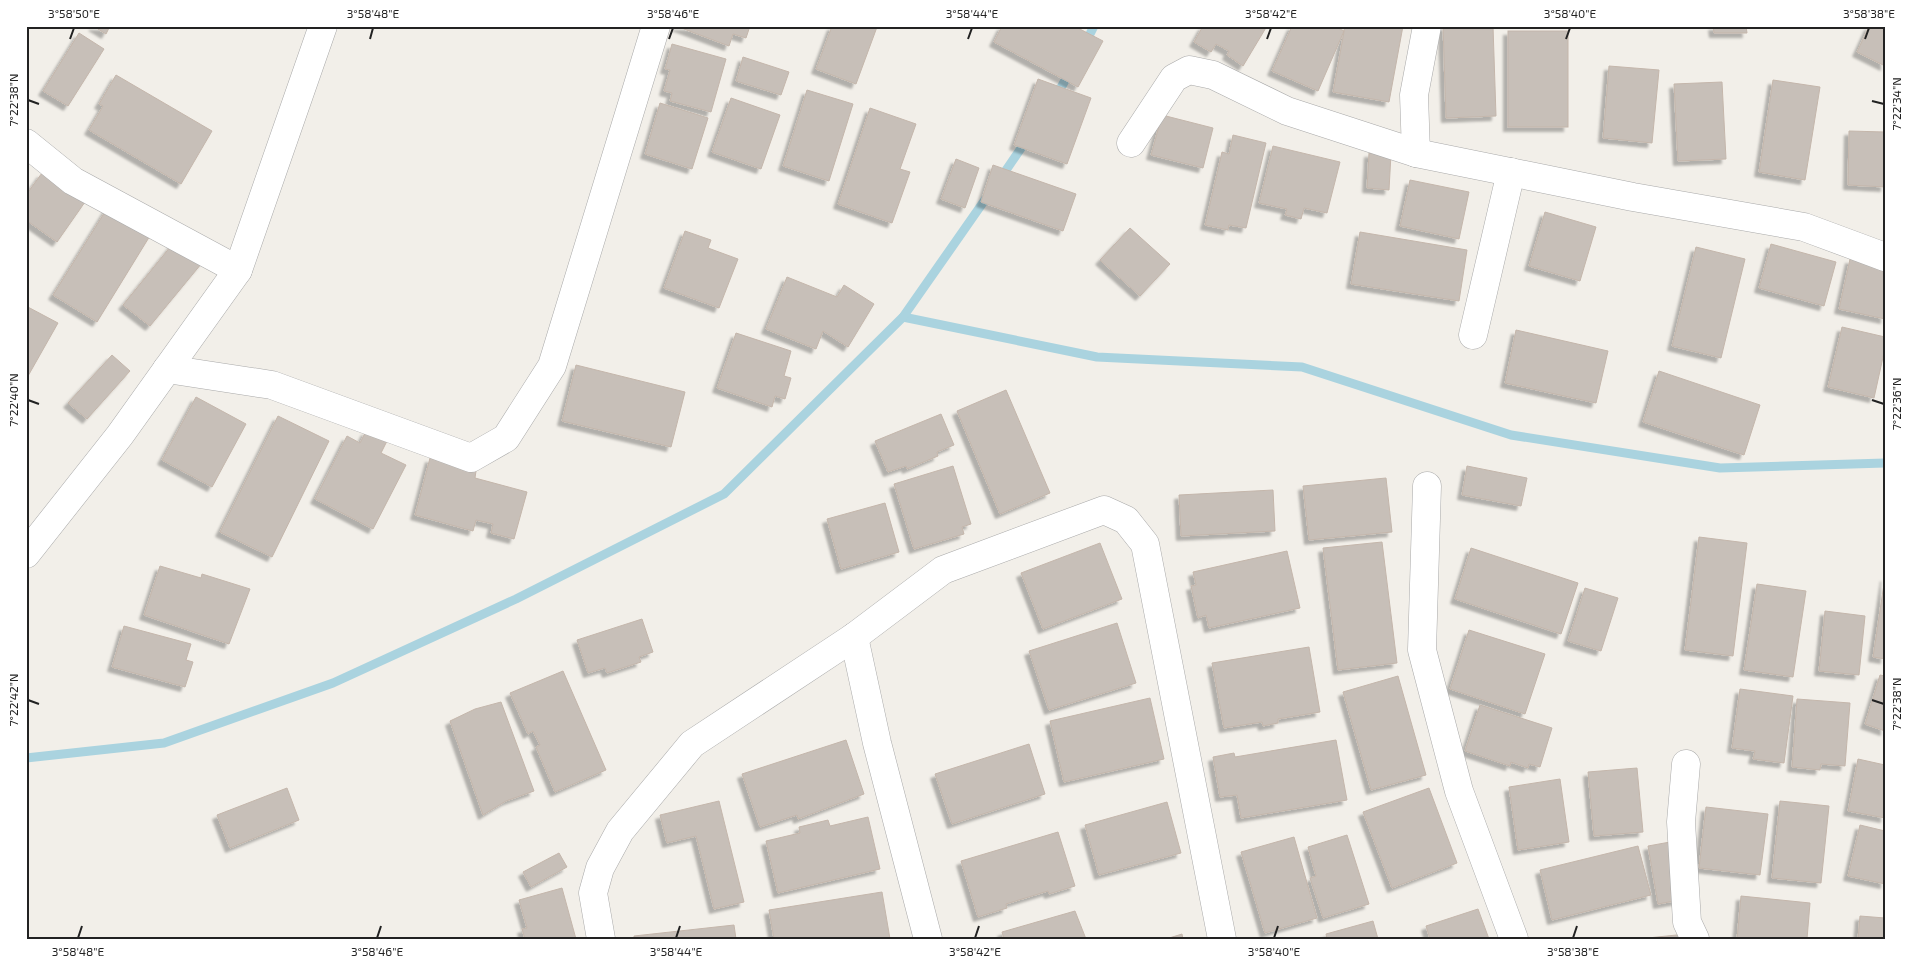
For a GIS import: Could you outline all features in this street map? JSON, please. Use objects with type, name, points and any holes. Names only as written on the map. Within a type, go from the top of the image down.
[{"type":"street","points":[[26,554],[120,435],[238,270],[323,26]]},
{"type":"street","points":[[1416,153],[1414,95],[1427,26]]},
{"type":"street","points":[[167,369],[272,385],[471,458],[506,438],[552,366],[654,27]]},
{"type":"street","points":[[1131,143],[1174,78],[1189,70],[1213,75],[1287,111],[1416,153],[1633,197],[1804,228],[1885,257]]},
{"type":"street","points":[[26,143],[73,181],[238,270]]},
{"type":"street","points":[[1473,335],[1511,172]]},
{"type":"street","points":[[1427,486],[1422,650],[1459,791],[1514,939]]},
{"type":"street","points":[[602,939],[593,893],[600,868],[620,831],[692,744],[854,637],[943,570],[1104,510],[1126,520],[1145,544],[1222,939]]},
{"type":"street","points":[[854,637],[877,743],[928,939]]},
{"type":"street","points":[[1686,764],[1681,822],[1688,922],[1695,939]]},
{"type":"building","points":[[93,26],[110,26],[106,34]]},
{"type":"building","points":[[676,26],[750,26],[746,38],[733,34],[729,46]]},
{"type":"building","points":[[832,26],[877,27],[856,84],[816,69]]},
{"type":"building","points":[[1002,26],[1074,26],[1103,41],[1078,87],[994,42]]},
{"type":"building","points":[[1203,26],[1267,26],[1243,66],[1227,55],[1229,51],[1216,44],[1211,52],[1194,42]]},
{"type":"building","points":[[1292,26],[1334,26],[1344,31],[1318,91],[1272,71]]},
{"type":"building","points":[[1345,26],[1403,26],[1389,102],[1333,92]]},
{"type":"building","points":[[1443,26],[1493,26],[1496,116],[1446,118]]},
{"type":"building","points":[[1713,26],[1746,26],[1747,33],[1714,33]]},
{"type":"building","points":[[1869,26],[1885,26],[1885,66],[1857,52]]},
{"type":"building","points":[[1508,31],[1568,31],[1568,127],[1508,127]]},
{"type":"building","points":[[79,33],[104,49],[68,106],[43,91]]},
{"type":"building","points":[[672,44],[726,59],[711,112],[670,101],[672,93],[664,91],[670,70],[665,69]]},
{"type":"building","points":[[743,57],[789,72],[781,95],[736,81]]},
{"type":"building","points":[[1609,66],[1659,70],[1652,143],[1603,138]]},
{"type":"building","points":[[116,75],[212,131],[181,184],[89,130],[103,106],[99,104]]},
{"type":"building","points":[[1038,79],[1091,98],[1067,164],[1014,145]]},
{"type":"building","points":[[1773,80],[1820,87],[1805,180],[1759,172]]},
{"type":"building","points":[[1722,82],[1726,159],[1678,161],[1674,84]]},
{"type":"building","points":[[807,90],[853,104],[829,181],[783,166]]},
{"type":"building","points":[[731,98],[780,115],[761,169],[712,152]]},
{"type":"building","points":[[660,103],[708,118],[692,169],[645,154]]},
{"type":"building","points":[[870,108],[916,124],[900,169],[910,172],[892,223],[838,204]]},
{"type":"building","points":[[1162,115],[1213,128],[1203,168],[1151,155]]},
{"type":"building","points":[[1849,131],[1885,132],[1885,187],[1848,185]]},
{"type":"building","points":[[1233,135],[1266,143],[1246,228],[1229,225],[1228,230],[1205,225],[1222,152],[1229,154]]},
{"type":"building","points":[[1273,146],[1340,162],[1327,213],[1304,208],[1301,219],[1285,215],[1287,209],[1259,203]]},
{"type":"building","points":[[1369,153],[1391,154],[1389,190],[1367,188]]},
{"type":"building","points":[[956,159],[979,168],[965,208],[941,199]]},
{"type":"building","points":[[993,165],[1076,194],[1063,231],[981,202]]},
{"type":"building","points":[[42,173],[85,202],[57,242],[26,220],[26,195]]},
{"type":"building","points":[[1410,180],[1469,192],[1459,239],[1400,226]]},
{"type":"building","points":[[113,199],[156,226],[97,322],[53,295]]},
{"type":"building","points":[[1545,212],[1596,227],[1580,281],[1529,266]]},
{"type":"building","points":[[1130,228],[1170,264],[1140,296],[1100,260]]},
{"type":"building","points":[[184,230],[211,252],[150,326],[123,305]]},
{"type":"building","points":[[685,231],[711,240],[708,248],[738,259],[719,308],[664,288]]},
{"type":"building","points":[[1360,232],[1467,250],[1459,301],[1351,284]]},
{"type":"building","points":[[1771,244],[1836,262],[1824,306],[1759,288]]},
{"type":"building","points":[[1696,247],[1745,259],[1721,358],[1672,346]]},
{"type":"building","points":[[1850,259],[1885,267],[1885,319],[1839,309]]},
{"type":"building","points":[[787,277],[837,297],[844,285],[874,304],[848,347],[823,331],[816,349],[766,329]]},
{"type":"building","points":[[26,306],[58,323],[28,376],[26,375]]},
{"type":"building","points":[[1842,327],[1885,337],[1885,348],[1874,398],[1828,387]]},
{"type":"building","points":[[1516,330],[1608,351],[1596,403],[1505,383]]},
{"type":"building","points":[[736,333],[791,351],[784,376],[791,378],[785,399],[775,396],[772,407],[717,388]]},
{"type":"building","points":[[112,355],[130,371],[87,419],[68,403]]},
{"type":"building","points":[[576,365],[685,392],[671,447],[562,421]]},
{"type":"building","points":[[1659,371],[1760,405],[1744,455],[1643,422]]},
{"type":"building","points":[[1006,390],[1050,493],[1000,514],[957,411]]},
{"type":"building","points":[[196,397],[246,424],[212,487],[162,460]]},
{"type":"building","points":[[941,414],[954,445],[937,452],[938,456],[907,469],[906,466],[888,472],[875,441]]},
{"type":"building","points":[[278,416],[329,441],[272,557],[220,532]]},
{"type":"building","points":[[366,431],[387,441],[381,453],[406,465],[373,529],[315,499],[347,436],[360,443]]},
{"type":"building","points":[[430,458],[476,471],[475,478],[527,492],[514,539],[491,533],[493,524],[476,520],[473,531],[415,515]]},
{"type":"building","points":[[953,466],[971,524],[962,527],[964,534],[914,549],[894,484]]},
{"type":"building","points":[[1467,466],[1527,478],[1521,506],[1462,495]]},
{"type":"building","points":[[1386,478],[1392,532],[1309,540],[1303,486]]},
{"type":"building","points":[[1273,490],[1275,531],[1181,536],[1179,495]]},
{"type":"building","points":[[885,503],[899,552],[841,569],[827,519]]},
{"type":"building","points":[[1699,537],[1747,543],[1733,656],[1685,650]]},
{"type":"building","points":[[1382,542],[1397,663],[1338,670],[1323,548]]},
{"type":"building","points":[[1100,543],[1122,599],[1043,629],[1021,573]]},
{"type":"building","points":[[1471,548],[1578,583],[1561,634],[1455,599]]},
{"type":"building","points":[[1287,551],[1300,608],[1209,628],[1206,615],[1198,618],[1191,586],[1196,585],[1193,572]]},
{"type":"building","points":[[160,566],[201,578],[202,574],[250,589],[229,644],[144,615]]},
{"type":"building","points":[[1885,577],[1885,659],[1873,657]]},
{"type":"building","points":[[1757,584],[1806,591],[1793,677],[1744,670]]},
{"type":"building","points":[[1585,588],[1618,598],[1601,651],[1568,641]]},
{"type":"building","points":[[1825,611],[1865,616],[1859,675],[1819,671]]},
{"type":"building","points":[[642,619],[653,652],[639,657],[641,662],[607,673],[605,668],[588,673],[577,640]]},
{"type":"building","points":[[1117,623],[1136,683],[1049,710],[1029,651]]},
{"type":"building","points":[[124,626],[191,644],[186,660],[193,662],[185,687],[112,667]]},
{"type":"building","points":[[1469,630],[1545,654],[1525,714],[1450,689]]},
{"type":"building","points":[[1309,647],[1320,712],[1278,719],[1278,723],[1263,726],[1262,722],[1224,728],[1212,663]]},
{"type":"building","points":[[563,671],[606,770],[555,792],[536,747],[540,745],[533,731],[528,734],[510,693]]},
{"type":"building","points":[[1880,675],[1885,676],[1885,731],[1865,724]]},
{"type":"building","points":[[1398,676],[1426,775],[1371,790],[1343,692]]},
{"type":"building","points":[[1740,689],[1793,696],[1784,763],[1753,759],[1755,751],[1732,748]]},
{"type":"building","points":[[1150,698],[1164,759],[1064,782],[1050,721]]},
{"type":"building","points":[[1797,699],[1850,703],[1845,766],[1821,764],[1820,770],[1792,767]]},
{"type":"building","points":[[501,702],[534,791],[506,801],[483,815],[450,721],[475,709]]},
{"type":"building","points":[[1480,705],[1552,728],[1540,767],[1529,764],[1528,768],[1511,762],[1510,766],[1465,751]]},
{"type":"building","points":[[846,740],[864,794],[798,819],[797,815],[760,827],[742,774]]},
{"type":"building","points":[[1336,740],[1347,800],[1241,818],[1237,795],[1220,797],[1213,757],[1234,753],[1235,757]]},
{"type":"building","points":[[1029,744],[1045,794],[952,824],[935,774]]},
{"type":"building","points":[[1858,759],[1885,765],[1885,818],[1848,811]]},
{"type":"building","points":[[1637,768],[1643,832],[1594,836],[1588,772]]},
{"type":"building","points":[[1560,779],[1569,842],[1518,850],[1509,787]]},
{"type":"building","points":[[287,788],[299,820],[230,848],[217,815]]},
{"type":"building","points":[[1429,788],[1457,863],[1392,888],[1363,812]]},
{"type":"building","points":[[719,801],[744,902],[714,909],[696,836],[667,843],[660,815]]},
{"type":"building","points":[[1780,801],[1829,806],[1821,883],[1772,878]]},
{"type":"building","points":[[1167,802],[1181,853],[1099,875],[1085,825]]},
{"type":"building","points":[[1706,807],[1768,814],[1760,875],[1699,868]]},
{"type":"building","points":[[868,817],[880,869],[778,893],[766,841],[800,833],[799,827],[828,820],[830,826]]},
{"type":"building","points":[[1860,825],[1885,831],[1885,884],[1848,876]]},
{"type":"building","points":[[1058,832],[1075,886],[1049,894],[1048,891],[1006,904],[1007,908],[978,917],[961,861]]},
{"type":"building","points":[[1347,835],[1369,904],[1323,918],[1310,878],[1316,876],[1308,847]]},
{"type":"building","points":[[1294,837],[1317,918],[1265,933],[1241,852]]},
{"type":"building","points":[[1670,842],[1680,900],[1658,904],[1648,846]]},
{"type":"building","points":[[1638,846],[1651,895],[1552,920],[1540,870]]},
{"type":"building","points":[[559,853],[567,867],[531,887],[523,872]]},
{"type":"building","points":[[562,888],[576,939],[525,939],[522,929],[527,928],[519,900]]},
{"type":"building","points":[[882,892],[890,939],[774,939],[769,910]]},
{"type":"building","points":[[1741,896],[1810,903],[1807,939],[1737,939]]},
{"type":"building","points":[[1478,909],[1489,939],[1430,939],[1426,926]]},
{"type":"building","points":[[1075,911],[1086,939],[1004,939],[1002,932]]},
{"type":"building","points":[[1860,916],[1885,918],[1885,939],[1858,939]]},
{"type":"building","points":[[1373,921],[1378,939],[1327,939],[1326,934]]},
{"type":"building","points":[[734,925],[736,939],[634,939],[634,936]]},
{"type":"building","points":[[1182,934],[1183,939],[1166,939]]},
{"type":"building","points":[[1686,934],[1686,939],[1638,939]]},
{"type":"waterway","points":[[1085,44],[1094,26]]},
{"type":"waterway","points":[[1056,97],[1070,71]]},
{"type":"waterway","points":[[1000,179],[1028,138]]},
{"type":"waterway","points":[[26,758],[164,743],[333,683],[516,599],[724,494],[903,317],[989,194]]},
{"type":"waterway","points":[[903,317],[1097,357],[1302,367],[1511,435],[1720,468],[1885,463]]}]
